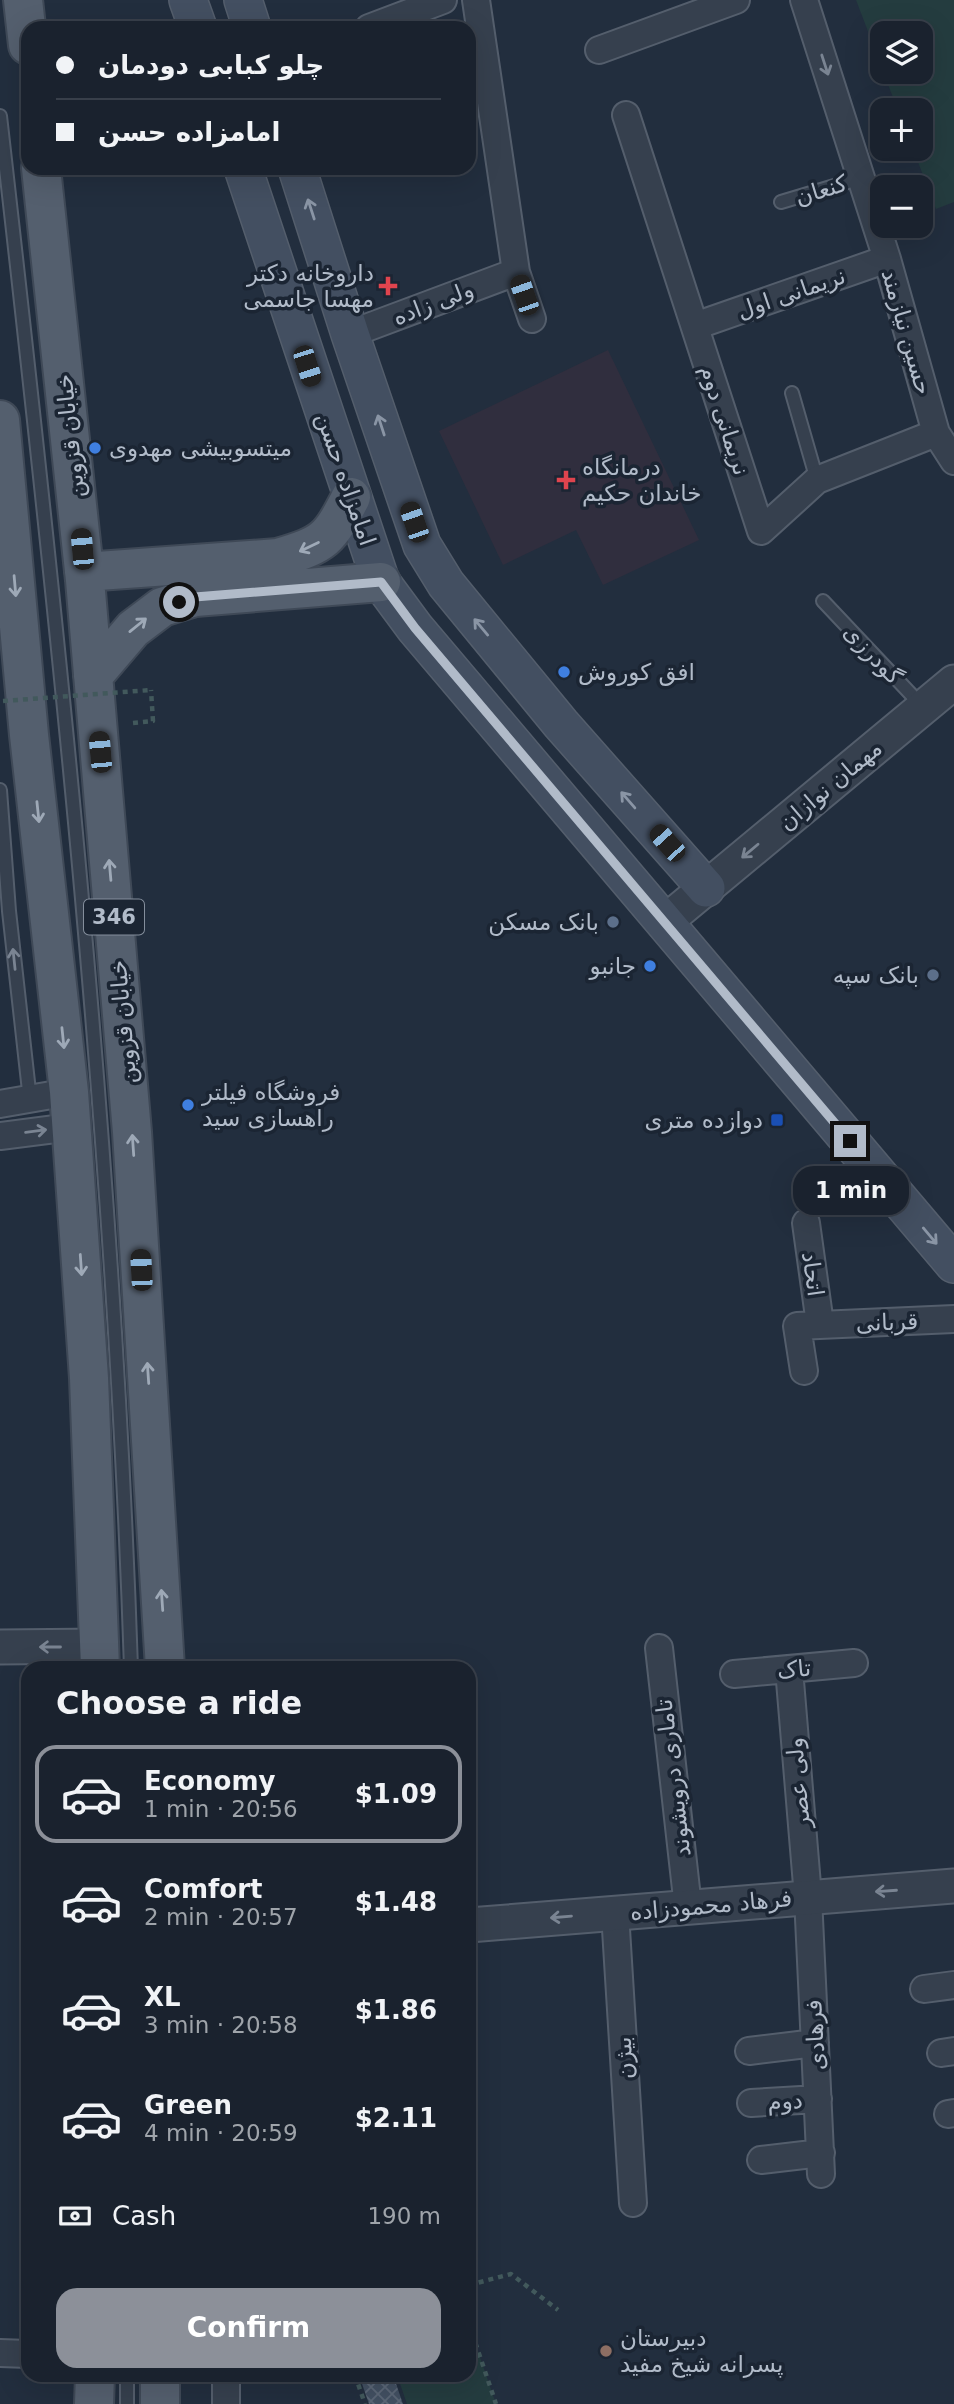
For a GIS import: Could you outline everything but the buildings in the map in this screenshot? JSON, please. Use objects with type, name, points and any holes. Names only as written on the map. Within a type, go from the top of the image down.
[{"type":"main road","points":[[23,0],[25,21]]},
{"type":"main road","points":[[188,0],[196,21]]},
{"type":"main road","name":"خیابان قزوین","points":[[42,175],[84,572],[132,1132],[165,1661]]},
{"type":"main road","name":"امامزاده حسن","points":[[245,175],[381,582],[415,628],[954,1264]]},
{"type":"main road","points":[[299,175],[422,545],[446,584],[561,724],[706,888]]},
{"type":"main road","name":"346","points":[[0,420],[29,735],[70,1109],[110,1661]]},
{"type":"main road","points":[[84,572],[278,558],[306,550],[332,534],[351,497]]},
{"type":"main road","points":[[93,676],[133,629],[162,607],[195,597],[381,582]]},
{"type":"main road","points":[[94,2404],[95,2382]]},
{"type":"main road","points":[[160,2382],[160,2404]]},
{"type":"street","points":[[388,21],[443,0]]},
{"type":"street","points":[[476,0],[516,272],[532,319]]},
{"type":"street","points":[[599,50],[736,0]]},
{"type":"street","name":"حسین نیازمند","points":[[804,0],[887,259],[936,433],[954,461]]},
{"type":"street","name":"نریمانی دوم","points":[[626,116],[761,531],[817,480],[936,433]]},
{"type":"street","name":"نریمانی اول","points":[[695,326],[887,259]]},
{"type":"street","name":"ولی زاده","points":[[350,334],[516,272]]},
{"type":"street","name":"مهمان نوازان","points":[[665,922],[954,682]]},
{"type":"street","points":[[0,1104],[30,1100],[70,1109]]},
{"type":"street","points":[[0,1136],[70,1109]]},
{"type":"street","name":"اتحاد","points":[[806,1223],[820,1324]]},
{"type":"street","name":"قربانی","points":[[820,1324],[954,1319]]},
{"type":"street","points":[[804,1371],[797,1326],[820,1324]]},
{"type":"street","points":[[0,1647],[110,1661]]},
{"type":"street","name":"تاماری درویشوند","points":[[659,1648],[688,1907]]},
{"type":"street","name":"تاک","points":[[734,1674],[854,1663]]},
{"type":"street","name":"ولی عصر","points":[[789,1670],[808,1897]]},
{"type":"street","name":"فرهاد محمودزاده","points":[[476,1924],[954,1886]]},
{"type":"street","name":"فرهادی","points":[[761,2160],[821,2164],[808,1897]]},
{"type":"street","name":"بیژن","points":[[615,1913],[633,2203]]},
{"type":"street","points":[[924,1989],[954,1985]]},
{"type":"street","points":[[749,2051],[816,2043]]},
{"type":"street","name":"دوم","points":[[751,2104],[818,2099]]},
{"type":"street","points":[[0,2353],[21,2354]]},
{"type":"street","points":[[226,2382],[226,2404]]},
{"type":"lane","points":[[0,116],[56,602],[101,1105],[125,1495],[110,1661]]},
{"type":"lane","name":"کنعان","points":[[782,202],[861,178]]},
{"type":"lane","points":[[792,393],[817,480]]},
{"type":"lane","name":"گودرزی","points":[[823,601],[923,707]]},
{"type":"lane","points":[[0,790],[9,911],[30,1100]]},
{"type":"lane","points":[[127,2382],[127,2404]]},
{"type":"path","points":[[3,701],[151,690],[153,721]]},
{"type":"path","points":[[476,2283],[511,2274],[558,2310]]},
{"type":"path","points":[[476,2345],[496,2404]]},
{"type":"path","points":[[357,2382],[365,2404]]},
{"type":"shaded area","name":"درمانگاه خاندان حکیم","points":[[608,350],[699,540],[603,585],[576,530],[503,565],[439,431]]},
{"type":"green space","points":[[856,0],[954,0],[954,202],[936,209],[933,201],[933,175],[923,175],[918,161],[933,161],[933,98],[893,98],[888,84],[933,84],[933,21],[870,21],[870,37]]},
{"type":"green space","points":[[476,2345],[496,2404],[407,2404],[399,2382],[476,2382]]},
{"type":"place","name":"داروخانه دکتر مهسا جاسمی","points":[[388,286]]},
{"type":"place","name":"میتسوبیشی مهدوی","points":[[95,448]]},
{"type":"place","name":"درمانگاه خاندان حکیم","points":[[566,480]]},
{"type":"place","name":"افق کوروش","points":[[564,672]]},
{"type":"place","name":"بانک مسکن","points":[[613,922]]},
{"type":"place","name":"جانبو","points":[[650,966]]},
{"type":"place","name":"بانک سپه","points":[[933,975]]},
{"type":"place","name":"فروشگاه فیلتر راهسازی سید","points":[[188,1105]]},
{"type":"place","name":"دوازده متری","points":[[777,1120]]},
{"type":"place","name":"دبیرستان پسرانه شیخ مفید","points":[[606,2351]]},
{"type":"route","points":[[179,602],[195,597],[381,582],[415,628],[850,1141]]}]
